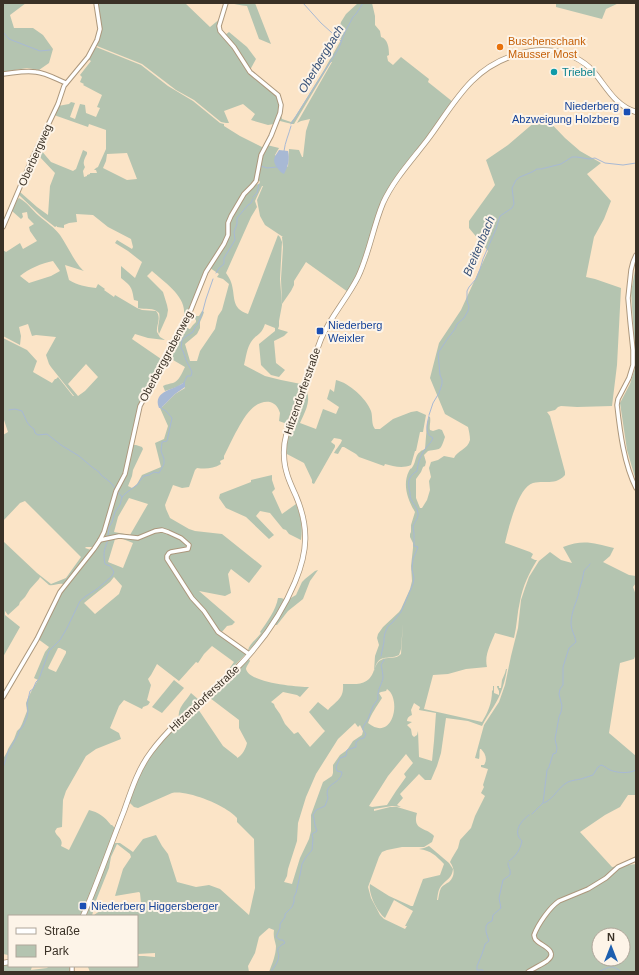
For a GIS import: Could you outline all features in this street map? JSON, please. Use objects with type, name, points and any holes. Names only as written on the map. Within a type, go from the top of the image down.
[{"type":"main road","name":"Hitzendorferstraße","points":[[84,915],[130,793],[146,761],[167,733],[234,671],[249,654],[268,630],[285,603],[295,582],[304,553],[306,535],[298,500],[288,476],[284,460],[288,428],[323,334],[360,273],[381,208],[396,181],[470,82],[482,71],[492,65],[520,54],[532,51],[550,50],[572,56],[593,71],[618,102],[636,112]]},
{"type":"street","name":"Oberbergweg","points":[[3,227],[66,83],[88,57],[97,40],[100,29],[96,3]]},
{"type":"street","name":"Oberberggrabenweg","points":[[3,698],[37,639],[60,592],[100,540],[116,491],[125,474],[140,406],[186,322],[206,272],[224,244],[228,235],[228,223],[231,216],[244,194],[256,181],[261,155],[281,112],[281,104],[278,95],[250,72],[236,49],[220,31],[219,26],[226,3]]},
{"type":"street","points":[[3,74],[27,71],[36,72],[46,74],[66,83]]},
{"type":"street","points":[[636,255],[631,270],[628,298],[633,364],[629,378],[618,399],[617,405],[624,451],[636,488]]},
{"type":"street","points":[[100,540],[119,536],[138,538],[155,531],[162,530],[175,535],[186,542],[188,549],[170,553],[167,556],[167,560],[192,598],[204,611],[218,632],[249,654]]},
{"type":"street","points":[[528,972],[546,962],[550,958],[551,952],[549,949],[536,941],[534,935],[541,923],[556,904],[588,889],[606,878],[618,867],[636,859]]},
{"type":"green space","points":[[3,3],[26,3],[10,15],[14,28],[33,28],[43,35],[53,49],[49,63],[39,70],[27,68],[3,72]]},
{"type":"green space","points":[[97,3],[185,3],[210,27],[221,18],[218,27],[219,31],[228,40],[248,71],[278,97],[281,107],[274,124],[268,125],[251,120],[255,114],[243,104],[224,111],[229,123],[221,122],[194,100],[176,90],[142,64],[97,46],[99,37]]},
{"type":"green space","points":[[227,3],[255,3],[271,44],[259,39],[247,6]]},
{"type":"green space","points":[[358,3],[372,3],[375,16],[375,25],[380,31],[381,37],[388,44],[388,61],[393,65],[401,57],[429,79],[428,82],[453,102],[388,192],[365,255],[348,292],[306,262],[294,281],[291,291],[282,304],[281,279],[283,237],[265,225],[260,216],[257,200],[263,186],[255,201],[257,207],[226,273],[231,282],[236,305],[248,314],[278,235],[282,242],[280,279],[282,305],[278,329],[288,332],[284,336],[274,341],[276,363],[285,370],[279,377],[271,375],[261,365],[259,344],[275,331],[275,328],[265,324],[262,331],[250,344],[244,365],[265,376],[301,384],[287,424],[279,421],[280,413],[278,407],[274,404],[270,402],[262,402],[257,405],[246,415],[224,456],[224,459],[220,461],[221,464],[209,468],[197,468],[189,487],[182,488],[173,485],[165,505],[170,518],[195,531],[222,534],[262,566],[249,583],[231,569],[228,574],[231,593],[225,596],[199,591],[235,622],[232,625],[227,626],[221,633],[193,597],[168,558],[169,554],[185,551],[189,544],[163,529],[137,537],[107,537],[103,535],[117,492],[123,480],[132,445],[142,447],[143,449],[133,470],[128,486],[132,488],[134,487],[142,475],[161,467],[155,443],[164,439],[168,426],[160,408],[175,394],[185,388],[183,383],[177,387],[165,391],[163,386],[177,380],[185,367],[168,357],[187,322],[187,327],[190,329],[196,322],[194,316],[199,316],[202,311],[204,312],[197,334],[185,344],[190,361],[197,361],[200,351],[215,329],[229,284],[223,279],[217,277],[219,274],[210,268],[225,244],[229,223],[243,197],[254,185],[259,184],[260,182],[257,178],[259,163],[267,145],[279,148],[275,155],[288,167],[289,149],[299,150],[303,157],[306,131],[310,119],[297,123],[332,62],[294,124],[280,121],[281,114],[282,119],[291,122],[295,117],[341,40],[338,34],[341,22],[346,14]],"holes":[[[129,498],[148,504],[130,535],[114,532],[118,517]]]},
{"type":"green space","points":[[556,3],[619,3],[606,9],[602,19],[556,7]]},
{"type":"green space","points":[[229,32],[247,47],[256,59],[250,70],[225,35]]},
{"type":"green space","points":[[96,47],[141,65],[168,86],[193,101],[220,123],[224,124],[224,126],[264,148],[254,181],[231,216],[224,244],[207,269],[187,318],[177,335],[182,325],[184,314],[184,307],[178,295],[152,271],[147,276],[163,292],[167,305],[167,316],[159,334],[159,313],[152,309],[138,308],[138,301],[134,300],[133,292],[127,283],[121,278],[121,266],[135,278],[142,262],[115,243],[117,240],[132,249],[131,239],[108,227],[93,215],[76,214],[77,222],[64,225],[64,228],[57,226],[55,227],[19,195],[20,192],[48,215],[50,186],[55,173],[38,155],[35,154],[45,136],[47,136],[45,137],[40,149],[51,162],[73,171],[76,169],[83,150],[87,152],[84,162],[84,177],[90,173],[97,173],[96,170],[94,170],[98,167],[106,149],[106,130],[89,124],[88,127],[54,115],[58,106],[69,104],[71,102],[75,103],[70,117],[75,119],[80,104],[85,105],[86,113],[96,117],[100,108],[97,107],[102,95],[80,82],[82,77],[80,75],[91,61],[88,59]],"holes":[[[127,153],[137,179],[127,180],[103,168],[107,154]]]},
{"type":"green space","points":[[543,115],[580,151],[601,163],[587,174],[611,201],[604,219],[594,237],[586,277],[621,288],[617,365],[612,406],[561,406],[555,410],[547,412],[550,416],[565,475],[554,482],[537,482],[528,486],[518,500],[511,519],[505,543],[530,552],[533,554],[531,558],[537,560],[529,575],[523,590],[519,606],[514,638],[495,633],[486,658],[487,667],[466,669],[448,674],[433,675],[424,709],[482,722],[488,711],[493,686],[494,693],[499,695],[497,686],[501,688],[502,680],[507,669],[501,693],[482,726],[468,721],[446,718],[441,753],[431,780],[425,780],[419,774],[400,794],[403,798],[397,805],[401,807],[392,806],[374,809],[374,811],[397,807],[417,813],[416,823],[418,826],[434,836],[432,842],[424,847],[402,847],[382,852],[368,887],[371,898],[380,915],[384,919],[405,929],[407,926],[405,926],[413,911],[394,900],[385,918],[374,902],[370,892],[370,884],[389,896],[413,906],[423,879],[440,875],[444,864],[433,854],[419,849],[429,846],[449,863],[453,869],[450,862],[458,848],[460,840],[471,828],[485,796],[481,793],[488,769],[481,767],[481,765],[484,765],[486,758],[481,749],[479,759],[475,758],[484,725],[499,702],[505,685],[518,628],[521,600],[529,577],[539,561],[550,552],[561,560],[572,563],[563,547],[583,542],[614,548],[610,556],[603,562],[629,575],[636,576],[636,583],[633,587],[636,595],[636,654],[634,659],[620,663],[609,733],[636,756],[636,795],[628,795],[620,807],[580,832],[612,867],[636,864],[636,972],[269,972],[275,956],[276,946],[274,930],[269,928],[259,937],[255,953],[248,966],[249,972],[90,972],[88,967],[138,967],[138,956],[155,957],[155,953],[138,954],[138,915],[94,915],[98,912],[110,908],[141,903],[139,892],[115,896],[123,869],[131,857],[130,854],[117,844],[111,857],[109,868],[95,903],[92,915],[86,915],[111,849],[115,843],[120,843],[133,852],[143,839],[156,835],[168,854],[177,882],[196,887],[209,885],[220,889],[249,915],[255,888],[254,839],[237,822],[237,818],[235,816],[216,804],[200,797],[185,793],[172,793],[138,808],[134,807],[129,802],[143,769],[163,739],[195,709],[198,709],[223,746],[237,758],[241,756],[247,743],[239,728],[239,720],[210,698],[212,697],[211,694],[249,659],[250,661],[246,669],[249,674],[256,678],[274,683],[309,687],[300,697],[283,692],[271,702],[274,704],[285,724],[294,734],[298,732],[310,747],[325,731],[309,712],[318,702],[328,710],[341,696],[343,684],[358,684],[366,681],[372,675],[374,670],[375,656],[379,645],[377,638],[378,634],[401,609],[412,581],[411,566],[413,543],[410,534],[415,512],[408,497],[406,482],[409,471],[414,464],[417,455],[425,449],[429,417],[430,430],[442,430],[445,437],[440,448],[428,451],[424,455],[426,462],[425,466],[416,479],[416,498],[420,508],[422,508],[427,500],[430,490],[429,481],[431,477],[429,468],[431,462],[444,456],[454,458],[467,446],[470,440],[468,427],[445,414],[430,378],[439,343],[461,310],[488,251],[469,228],[469,221],[495,185],[486,160],[508,145]],"holes":[[[403,623],[401,654],[397,657],[383,659],[378,662],[375,667],[378,661],[384,658],[399,655],[401,649]],[[387,689],[392,694],[394,709],[389,724],[384,728],[377,728],[368,723],[372,713],[382,698],[379,693],[386,691]],[[414,703],[420,707],[419,710],[436,713],[432,761],[419,757],[418,731],[417,735],[414,737],[411,729],[407,725],[412,722],[407,721],[407,719],[412,715],[411,710]],[[355,723],[358,727],[360,725],[363,731],[362,735],[353,741],[347,750],[340,755],[333,765],[332,776],[323,782],[311,815],[311,831],[309,839],[300,858],[292,884],[284,882],[297,841],[298,823],[306,797],[316,774],[338,739]],[[406,754],[413,763],[404,774],[406,777],[387,805],[369,806],[388,776]],[[453,870],[451,880],[441,888],[437,900],[440,888]]]},
{"type":"green space","points":[[19,198],[25,202],[60,235],[75,260],[84,271],[65,265],[69,280],[92,288],[96,288],[98,284],[114,297],[115,295],[137,308],[156,311],[159,316],[157,332],[160,337],[165,340],[148,338],[135,334],[132,339],[164,361],[139,405],[126,467],[103,532],[93,547],[85,548],[91,550],[63,585],[49,585],[40,577],[19,605],[8,615],[5,611],[5,615],[20,627],[3,657],[3,541],[51,584],[66,578],[81,557],[25,501],[20,503],[3,521],[3,435],[8,432],[3,414],[3,338],[27,350],[37,361],[33,372],[52,383],[58,377],[74,396],[51,367],[46,355],[56,337],[32,336],[28,324],[19,327],[21,336],[20,345],[3,336],[3,250],[6,252],[20,243],[23,249],[37,241],[30,231],[29,227],[34,224],[28,218],[27,212],[22,213],[23,217],[21,219],[12,211],[16,201]],"holes":[[[53,261],[60,271],[51,276],[29,283],[20,276],[35,267]],[[86,364],[98,377],[78,396],[68,384]]]},
{"type":"green space","points":[[636,265],[636,365],[631,292]]},
{"type":"green space","points":[[636,365],[636,481],[627,450],[620,403],[630,384]]},
{"type":"green space","points":[[336,380],[346,384],[361,396],[369,406],[375,429],[380,429],[393,419],[411,412],[417,411],[426,415],[423,432],[420,432],[411,465],[401,467],[385,464],[384,466],[359,457],[344,447],[342,447],[338,454],[334,453],[342,440],[334,438],[331,442],[335,445],[335,447],[314,484],[312,483],[304,463],[285,453],[288,435],[304,391],[307,392],[308,400],[300,423],[316,429],[323,409],[336,414],[339,407],[327,399],[330,389],[334,392]]},
{"type":"green space","points":[[272,475],[275,489],[272,492],[282,514],[296,504],[301,522],[301,540],[283,529],[270,513],[260,511],[256,516],[274,535],[269,539],[246,517],[226,508],[219,498],[220,494],[251,482],[251,480]]},
{"type":"green space","points":[[162,531],[182,540],[187,545],[188,548],[171,552],[166,560],[219,634],[246,654],[230,670],[229,669],[234,662],[212,646],[198,663],[196,662],[179,681],[157,664],[148,679],[151,685],[147,700],[150,702],[148,705],[142,709],[124,700],[119,706],[110,728],[119,733],[121,739],[96,749],[86,756],[66,791],[63,800],[62,827],[57,828],[55,831],[61,839],[61,846],[69,850],[89,810],[101,815],[115,828],[90,894],[83,907],[81,915],[8,915],[8,955],[3,954],[3,759],[22,724],[27,711],[26,703],[38,680],[34,678],[45,652],[49,647],[38,639],[60,593],[100,543],[116,537],[133,539]],"holes":[[[115,539],[123,539],[133,543],[123,568],[108,562]],[[114,577],[122,586],[119,594],[95,614],[84,603]],[[58,648],[66,651],[66,653],[56,672],[48,668]]]},
{"type":"green space","points":[[318,570],[310,581],[303,599],[288,611],[277,625],[275,625],[289,599],[296,595],[302,582]]},
{"type":"green space","points":[[278,598],[284,599],[277,613],[269,627],[254,646],[248,651],[251,644],[261,633],[260,632],[271,616]]},
{"type":"green space","points":[[174,680],[184,688],[162,713],[152,707]]},
{"type":"green space","points":[[191,693],[199,700],[179,718],[179,711]]},
{"type":"green space","points":[[3,964],[8,964],[8,967],[32,967],[31,970],[48,967],[71,967],[71,972],[3,972]]},
{"type":"water","points":[[279,150],[288,151],[289,157],[287,169],[284,174],[279,170],[274,162],[275,156]]},
{"type":"water","points":[[184,382],[185,387],[175,394],[161,408],[159,408],[159,397],[166,391]]},
{"type":"waterway","points":[[303,3],[321,23],[341,41]]},
{"type":"waterway","name":"Oberbergbach","points":[[291,124],[339,48],[345,32],[363,3]]},
{"type":"waterway","points":[[3,32],[9,39],[40,51],[50,50]]},
{"type":"waterway","name":"Oberbergbach","points":[[284,151],[291,126]]},
{"type":"waterway","name":"Breitenbach","points":[[429,415],[442,384],[438,353],[457,324],[464,318],[468,311],[467,291],[476,279],[500,216],[512,208],[514,204],[512,188],[516,180],[537,169],[561,164],[572,157],[589,159],[595,158],[605,163],[623,165],[636,163]]},
{"type":"waterway","name":"Oberbergbach","points":[[261,166],[267,168],[277,167]]},
{"type":"waterway","name":"Oberbergbach","points":[[253,197],[257,193],[259,184]]},
{"type":"waterway","name":"Oberbergbach","points":[[216,273],[224,264],[224,258],[235,240],[234,232],[237,224],[237,218],[253,199]]},
{"type":"waterway","name":"Oberbergbach","points":[[184,383],[187,376],[191,376],[192,372],[181,348],[182,340],[193,332],[198,324],[213,279]]},
{"type":"waterway","name":"Oberbergbach","points":[[108,537],[109,527],[115,512],[120,505],[122,497],[138,484],[144,476],[154,472],[159,473],[164,464],[161,451],[162,442],[167,441],[172,418],[161,407]]},
{"type":"waterway","points":[[9,410],[15,409],[22,411],[27,422],[34,429],[35,433],[38,435],[47,434],[79,456],[99,472],[116,489]]},
{"type":"waterway","name":"Breitenbach","points":[[381,656],[385,633],[388,626],[401,612],[413,584],[413,559],[418,547],[414,546],[413,527],[418,513],[410,498],[409,483],[411,476],[417,471],[422,454],[433,438],[427,431],[429,416]]},
{"type":"waterway","name":"Oberbergbach","points":[[118,492],[122,497]]},
{"type":"waterway","name":"Oberbergbach","points":[[3,768],[8,752],[27,717],[27,704],[30,691],[39,679],[49,651],[60,640],[80,601],[97,589],[112,576],[114,572],[110,566],[105,564],[104,552],[108,540]]},
{"type":"waterway","points":[[532,814],[543,803],[547,770],[553,754],[556,753],[557,748],[555,739],[562,706],[559,694],[563,685],[563,667],[569,648],[576,642],[571,626],[571,620],[584,571],[590,564]]},
{"type":"waterway","name":"Breitenbach","points":[[271,972],[279,957],[278,949],[285,943],[283,940],[276,937],[280,924],[285,917],[285,914],[292,907],[302,864],[312,850],[312,834],[317,831],[313,815],[316,810],[325,806],[328,798],[328,789],[341,776],[342,772],[337,771],[336,767],[340,758],[346,756],[347,750],[356,747],[356,742],[364,738],[366,734],[363,727],[378,699],[383,678],[381,665],[384,660]]},
{"type":"waterway","points":[[544,803],[548,801],[564,784],[593,775],[601,765],[610,770],[626,773],[636,770]]},
{"type":"waterway","points":[[509,861],[516,855],[520,847],[522,841],[519,838],[518,830],[523,820],[529,815]]},
{"type":"waterway","points":[[483,972],[483,970],[477,970],[477,966],[485,944],[489,941],[486,926],[492,921],[493,915],[501,908],[499,898],[503,880],[510,875],[508,863]]},
{"type":"waterway","points":[[597,972],[612,967],[622,972]]},
{"type":"place","name":"Buschenschank Mausser Most","points":[[500,47]]},
{"type":"place","name":"Triebel","points":[[554,72]]},
{"type":"place","name":"Niederberg Abzweigung Holzberg","points":[[627,112]]},
{"type":"place","name":"Niederberg Weixler","points":[[320,331]]},
{"type":"place","name":"Niederberg Higgersberger","points":[[83,906]]}]
